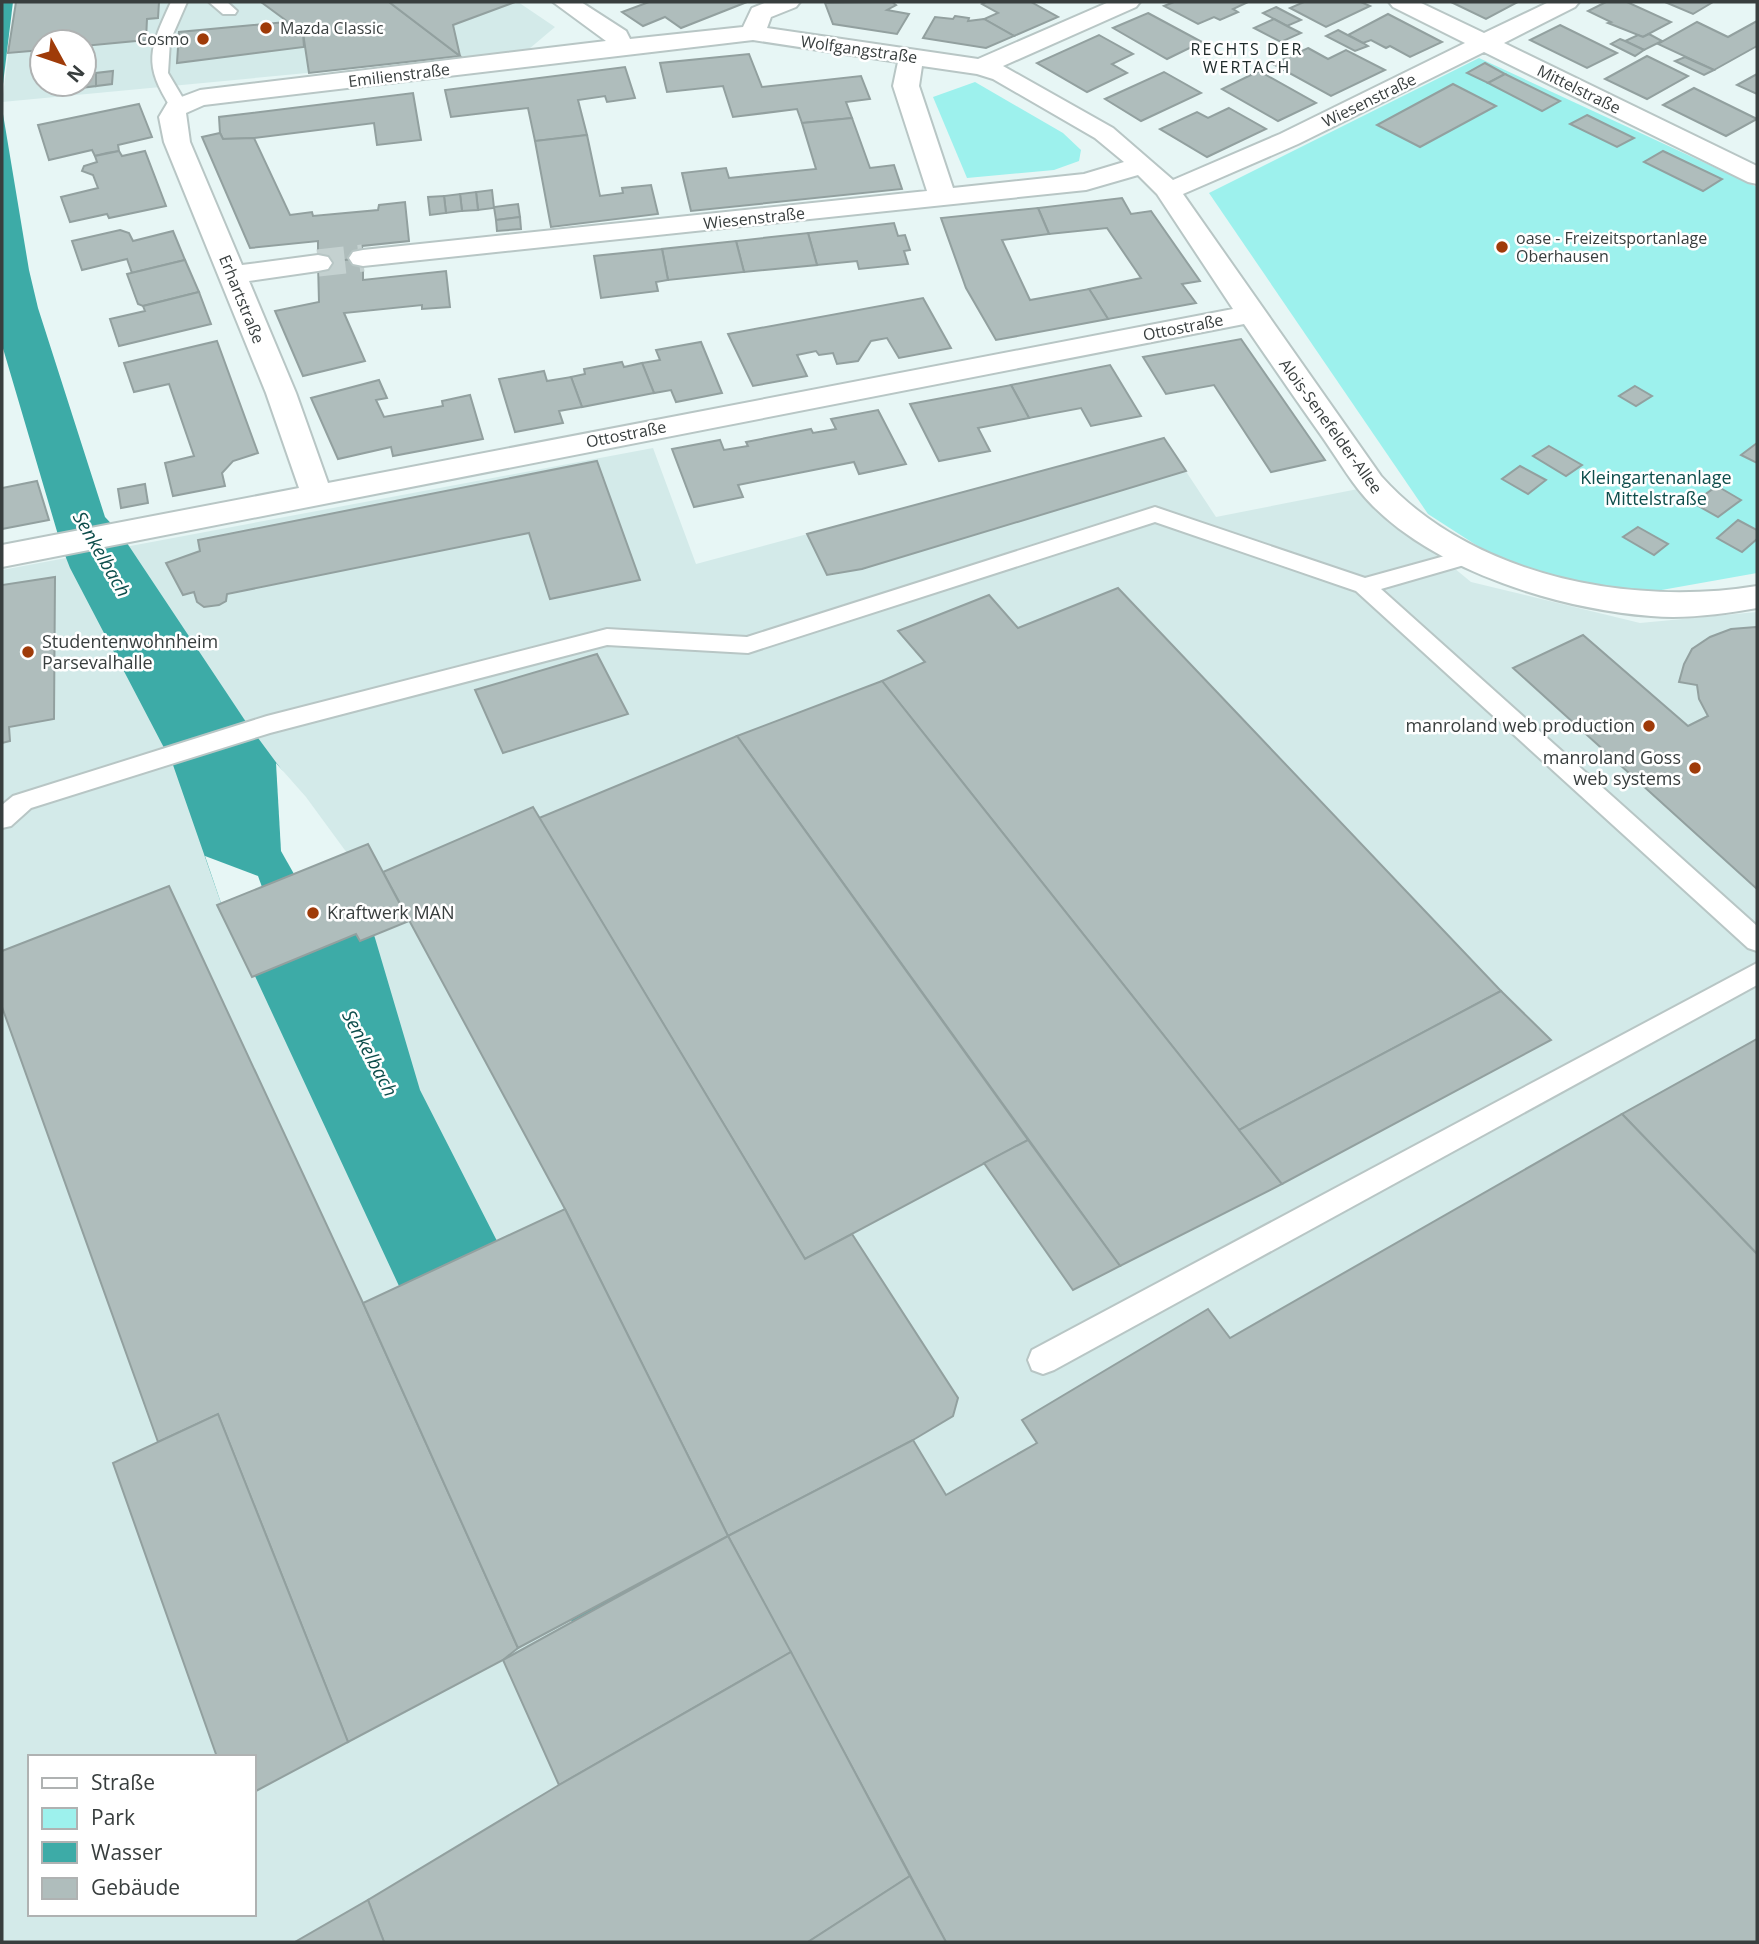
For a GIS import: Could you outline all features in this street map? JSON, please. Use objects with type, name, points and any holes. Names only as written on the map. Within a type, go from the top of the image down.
[{"type":"street","points":[[565,2],[617,36],[620,47]]},
{"type":"street","points":[[753,33],[760,13],[788,2]]},
{"type":"street","points":[[981,67],[1128,2]]},
{"type":"street","name":"Mittelstraße","points":[[1401,2],[1486,43],[1736,154],[1757,176]]},
{"type":"street","name":"Wiesenstraße","points":[[1167,189],[1186,185],[1289,139],[1567,2]]},
{"type":"street","name":"Wolfgangstraße","points":[[620,47],[753,33],[981,67],[1002,74],[1104,133],[1143,165]]},
{"type":"street","name":"Emilienstraße","points":[[178,105],[200,98],[620,47]]},
{"type":"street","points":[[911,57],[906,86],[943,198]]},
{"type":"street","name":"Erhartstraße","points":[[178,105],[170,118],[177,142],[281,393],[317,495]]},
{"type":"street","name":"Wiesenstraße","points":[[363,258],[1086,182],[1143,165]]},
{"type":"street","name":"Alois-Senefelder-Allee","points":[[1143,165],[1167,189],[1251,314],[1388,506],[1419,530],[1533,583],[1595,599],[1657,607],[1757,597]]},
{"type":"street","points":[[232,275],[317,263]]},
{"type":"street","name":"Ottostraße","points":[[2,556],[1251,314]]},
{"type":"lane","points":[[178,105],[160,74],[162,41],[179,2]]},
{"type":"lane","points":[[2,819],[22,802],[158,757],[267,725],[607,637],[748,646],[1155,514],[1364,586],[1757,941]]},
{"type":"lane","points":[[1364,586],[1471,556]]},
{"type":"lane","points":[[1042,1360],[1757,973]]},
{"type":"shaded area","points":[[15,2],[518,2],[555,27],[529,49],[466,58],[98,93],[98,28],[28,28],[28,98],[44,98],[2,102]]},
{"type":"shaded area","points":[[1164,438],[1216,517],[1358,489],[1471,582],[1640,623],[1757,612],[1757,1942],[2,1942],[2,570],[653,448],[696,564]]},
{"type":"green space","name":"oase - Freizeitsportanlage Oberhausen","points":[[1479,58],[1757,187],[1757,573],[1656,591],[1582,586],[1490,554],[1428,514],[1209,193]]},
{"type":"green space","points":[[975,82],[1063,133],[1081,150],[1079,161],[1054,170],[967,178],[933,97]]},
{"type":"water","points":[[2,2],[13,2],[2,92]]},
{"type":"water","name":"Senkelbach","points":[[2,108],[29,270],[38,308],[105,517],[121,534],[244,719],[344,854],[375,938],[420,1090],[496,1239],[901,1942],[737,1942],[399,1286],[221,903],[173,765],[70,568],[61,545],[2,345]]},
{"type":"pier","points":[[276,763],[306,797],[347,853],[294,874],[281,851]]},
{"type":"pier","points":[[205,856],[258,876],[262,887],[221,903]]},
{"type":"building","points":[[16,2],[159,2],[158,18],[147,19],[146,40],[98,45],[98,28],[28,28],[28,51],[8,53]]},
{"type":"building","points":[[261,2],[389,2],[460,56],[309,73],[303,33]]},
{"type":"building","points":[[389,2],[515,2],[453,25],[460,56]]},
{"type":"building","points":[[649,2],[747,2],[681,28],[665,17],[643,26],[622,12]]},
{"type":"building","points":[[892,2],[896,5],[887,10],[909,14],[897,34],[833,24],[825,3]]},
{"type":"building","points":[[1031,2],[1058,17],[1014,36],[984,19],[998,13],[982,4]]},
{"type":"building","points":[[1174,2],[1248,2],[1233,9],[1238,12],[1220,20],[1214,17],[1198,24],[1164,6]]},
{"type":"building","points":[[1304,2],[1361,2],[1370,6],[1326,27],[1290,8]]},
{"type":"building","points":[[1451,2],[1513,2],[1516,3],[1486,19]]},
{"type":"building","points":[[1606,2],[1627,2],[1671,22],[1643,37],[1608,23],[1611,22],[1588,11]]},
{"type":"building","points":[[1665,2],[1713,2],[1693,14]]},
{"type":"building","points":[[1276,7],[1301,20],[1287,26],[1263,13]]},
{"type":"building","points":[[1148,13],[1202,42],[1167,59],[1113,28]]},
{"type":"building","points":[[1388,14],[1442,42],[1410,57],[1390,46],[1386,48],[1371,40],[1363,43],[1348,35]]},
{"type":"building","points":[[955,16],[969,18],[968,21],[984,19],[1014,36],[986,48],[923,38],[935,17],[953,19]]},
{"type":"building","points":[[1274,19],[1301,33],[1281,42],[1254,28]]},
{"type":"building","points":[[1757,21],[1757,46],[1714,70],[1658,44],[1697,22],[1728,37]]},
{"type":"building","points":[[286,22],[303,33],[304,47],[177,63],[179,32]]},
{"type":"building","points":[[1560,25],[1617,53],[1587,68],[1530,40]]},
{"type":"building","points":[[1338,30],[1368,46],[1355,51],[1326,36]]},
{"type":"building","points":[[1649,34],[1662,41],[1644,50],[1625,41],[1638,35],[1643,37]]},
{"type":"building","points":[[1099,35],[1133,54],[1112,64],[1127,73],[1087,92],[1037,63]]},
{"type":"building","points":[[1620,39],[1644,50],[1635,56],[1611,44]]},
{"type":"building","points":[[1308,48],[1328,59],[1346,50],[1385,70],[1331,96],[1273,64]]},
{"type":"building","points":[[749,54],[762,87],[861,76],[870,99],[846,102],[852,118],[802,123],[797,109],[733,117],[723,86],[667,92],[660,63]]},
{"type":"building","points":[[1647,56],[1688,76],[1647,99],[1605,79]]},
{"type":"building","points":[[1685,57],[1714,70],[1704,75],[1675,61]]},
{"type":"building","points":[[1485,63],[1505,74],[1488,83],[1467,73]]},
{"type":"building","points":[[625,67],[635,98],[607,102],[605,96],[578,100],[587,135],[535,141],[528,108],[451,117],[445,90]]},
{"type":"building","points":[[113,71],[112,84],[98,86],[98,73]]},
{"type":"building","points":[[1259,71],[1316,103],[1278,121],[1222,89]]},
{"type":"building","points":[[1164,72],[1201,93],[1141,121],[1105,99]]},
{"type":"building","points":[[1505,74],[1560,101],[1542,111],[1488,83]]},
{"type":"building","points":[[1757,74],[1757,94],[1737,85]]},
{"type":"building","points":[[1453,84],[1496,106],[1420,147],[1377,125]]},
{"type":"building","points":[[1694,88],[1757,119],[1726,136],[1663,105]]},
{"type":"building","points":[[413,93],[421,140],[377,145],[374,123],[254,138],[223,139],[220,133],[219,117]]},
{"type":"building","points":[[139,104],[152,137],[118,145],[119,151],[95,156],[92,150],[49,160],[38,125]]},
{"type":"building","points":[[1229,108],[1266,129],[1207,157],[1160,129],[1197,112],[1208,118]]},
{"type":"building","points":[[1587,115],[1634,138],[1617,147],[1570,124]]},
{"type":"building","points":[[852,118],[870,168],[894,165],[902,189],[691,211],[682,173],[726,168],[729,178],[816,169],[802,123]]},
{"type":"building","points":[[220,133],[223,139],[254,138],[290,215],[312,212],[313,216],[378,210],[379,205],[405,202],[409,241],[362,246],[363,258],[318,263],[318,241],[250,248],[202,137]]},
{"type":"building","points":[[587,135],[600,196],[623,193],[622,188],[651,185],[658,214],[551,227],[535,141]]},
{"type":"building","points":[[119,151],[122,156],[145,151],[166,206],[109,218],[107,214],[70,222],[61,197],[98,188],[93,175],[82,171],[84,166],[97,162],[95,156]]},
{"type":"building","points":[[1663,151],[1722,179],[1703,191],[1644,162]]},
{"type":"building","points":[[492,190],[494,208],[478,210],[476,192]]},
{"type":"building","points":[[476,192],[478,210],[462,211],[460,194]]},
{"type":"building","points":[[460,194],[462,211],[446,213],[444,196]]},
{"type":"building","points":[[444,196],[446,213],[430,215],[428,197]]},
{"type":"building","points":[[1122,198],[1131,214],[1151,211],[1200,281],[1182,284],[1196,303],[1108,319],[1089,289],[1141,278],[1107,228],[1049,234],[1038,208]]},
{"type":"building","points":[[518,204],[520,217],[496,220],[494,207]]},
{"type":"building","points":[[1038,208],[1049,234],[1002,240],[1030,300],[1089,289],[1108,319],[996,340],[966,288],[941,218]]},
{"type":"building","points":[[520,217],[521,229],[497,231],[496,220]]},
{"type":"building","points":[[894,223],[898,236],[905,235],[910,250],[904,251],[908,264],[859,269],[857,261],[817,265],[808,233]]},
{"type":"building","points":[[120,230],[129,233],[133,241],[173,231],[185,260],[132,273],[127,259],[82,270],[72,241]]},
{"type":"building","points":[[808,233],[817,265],[744,272],[736,241]]},
{"type":"building","points":[[736,241],[744,272],[668,280],[662,249]]},
{"type":"building","points":[[662,249],[668,280],[656,282],[658,291],[601,298],[594,256]]},
{"type":"building","points":[[363,258],[363,280],[446,271],[450,307],[422,309],[422,305],[344,313],[365,361],[303,376],[275,311],[319,302],[318,263]]},
{"type":"building","points":[[185,260],[199,292],[143,306],[138,304],[127,274]]},
{"type":"building","points":[[199,292],[211,324],[119,346],[110,319],[145,311],[143,306]]},
{"type":"building","points":[[923,298],[951,348],[899,358],[887,338],[871,341],[858,361],[837,364],[833,353],[819,355],[816,351],[797,355],[807,376],[753,386],[728,334]]},
{"type":"building","points":[[1241,339],[1325,460],[1271,472],[1214,385],[1166,394],[1143,357]]},
{"type":"building","points":[[217,341],[258,453],[233,461],[222,473],[225,486],[173,496],[165,463],[194,456],[169,384],[134,392],[124,363]]},
{"type":"building","points":[[701,342],[722,393],[676,402],[671,390],[654,393],[642,363],[660,360],[656,350]]},
{"type":"building","points":[[622,362],[624,367],[642,363],[654,393],[582,407],[571,377],[585,374],[584,369]]},
{"type":"building","points":[[1110,365],[1141,416],[1091,426],[1081,408],[1029,418],[1011,385]]},
{"type":"building","points":[[544,371],[547,381],[571,377],[582,407],[559,411],[563,423],[515,432],[499,379]]},
{"type":"building","points":[[379,380],[387,398],[376,400],[384,417],[443,406],[442,401],[470,395],[483,439],[393,456],[391,447],[338,459],[311,398]]},
{"type":"building","points":[[1011,385],[1029,418],[978,428],[990,451],[939,461],[910,404]]},
{"type":"building","points":[[1635,386],[1652,396],[1636,406],[1619,396]]},
{"type":"building","points":[[878,410],[906,464],[859,474],[854,462],[738,485],[743,497],[694,507],[672,449],[720,440],[724,450],[748,446],[746,442],[811,429],[813,433],[836,429],[831,419]]},
{"type":"building","points":[[1164,438],[1186,471],[862,569],[827,575],[807,534]]},
{"type":"building","points":[[1757,443],[1757,463],[1741,455]]},
{"type":"building","points":[[1549,446],[1582,465],[1566,476],[1533,456]]},
{"type":"building","points":[[597,461],[640,580],[550,599],[529,533],[227,594],[226,601],[219,605],[204,607],[197,602],[194,592],[183,595],[166,563],[200,551],[198,540]]},
{"type":"building","points":[[1520,466],[1546,480],[1528,494],[1502,479]]},
{"type":"building","points":[[37,481],[49,520],[2,529],[2,488]]},
{"type":"building","points":[[145,484],[148,503],[121,508],[118,489]]},
{"type":"building","points":[[1717,486],[1741,500],[1718,517],[1693,503]]},
{"type":"building","points":[[1738,520],[1757,530],[1757,539],[1742,552],[1717,538]]},
{"type":"building","points":[[1638,527],[1668,544],[1654,555],[1623,537]]},
{"type":"building","name":"Studentenwohnheim Parsevalhalle","points":[[55,577],[54,719],[9,727],[10,741],[2,743],[2,585]]},
{"type":"building","points":[[1118,588],[1501,991],[1239,1130],[882,681],[925,662],[898,631],[989,595],[1018,628]]},
{"type":"building","points":[[1757,627],[1757,889],[1513,668],[1583,635],[1688,726],[1708,716],[1699,699],[1697,685],[1679,682],[1692,649],[1710,637],[1731,629]]},
{"type":"building","points":[[597,654],[628,714],[503,753],[475,690]]},
{"type":"building","points":[[882,681],[1282,1184],[1120,1266],[737,736]]},
{"type":"building","points":[[737,736],[1028,1140],[805,1259],[539,818]]},
{"type":"building","points":[[533,807],[805,1259],[852,1234],[958,1398],[953,1416],[913,1440],[728,1536],[565,1209],[383,872]]},
{"type":"building","name":"Kraftwerk MAN","points":[[368,844],[409,921],[360,941],[356,934],[252,977],[217,905]]},
{"type":"building","points":[[169,886],[363,1303],[518,1648],[503,1660],[348,1742],[218,1414],[158,1442],[2,1007],[2,951]]},
{"type":"building","points":[[1501,991],[1551,1040],[1282,1184],[1239,1130]]},
{"type":"building","points":[[1757,1039],[1757,1254],[1622,1114]]},
{"type":"building","points":[[1622,1114],[1757,1254],[1757,1942],[946,1942],[728,1536],[913,1440],[946,1495],[1037,1443],[1022,1420],[1208,1309],[1230,1338]]},
{"type":"building","points":[[1028,1140],[1120,1266],[1073,1290],[984,1163]]},
{"type":"building","points":[[565,1209],[728,1536],[518,1648],[363,1303]]},
{"type":"building","points":[[218,1414],[348,1742],[256,1791],[256,1755],[216,1755],[113,1463]]},
{"type":"building","points":[[728,1536],[791,1652],[559,1785],[503,1660]]},
{"type":"building","points":[[791,1652],[910,1876],[808,1942],[384,1942],[368,1900],[559,1785]]},
{"type":"building","points":[[910,1876],[946,1942],[808,1942]]},
{"type":"building","points":[[368,1900],[384,1942],[295,1942]]},
{"type":"tunnel","points":[[318,263],[363,258]]},
{"type":"place","name":"Mazda Classic","points":[[266,28]]},
{"type":"place","name":"Cosmo","points":[[203,39]]},
{"type":"place","name":"oase - Freizeitsportanlage Oberhausen","points":[[1502,247]]},
{"type":"place","name":"Studentenwohnheim Parsevalhalle","points":[[28,652]]},
{"type":"place","name":"manroland web production","points":[[1649,726]]},
{"type":"place","name":"manroland Goss web systems","points":[[1695,768]]},
{"type":"place","name":"Kraftwerk MAN","points":[[313,913]]},
{"type":"district","name":"RECHTS DER WERTACH","points":[[1247,58]]},
{"type":"park label","name":"Kleingartenanlage Mittelstraße","points":[[1656,488]]}]
